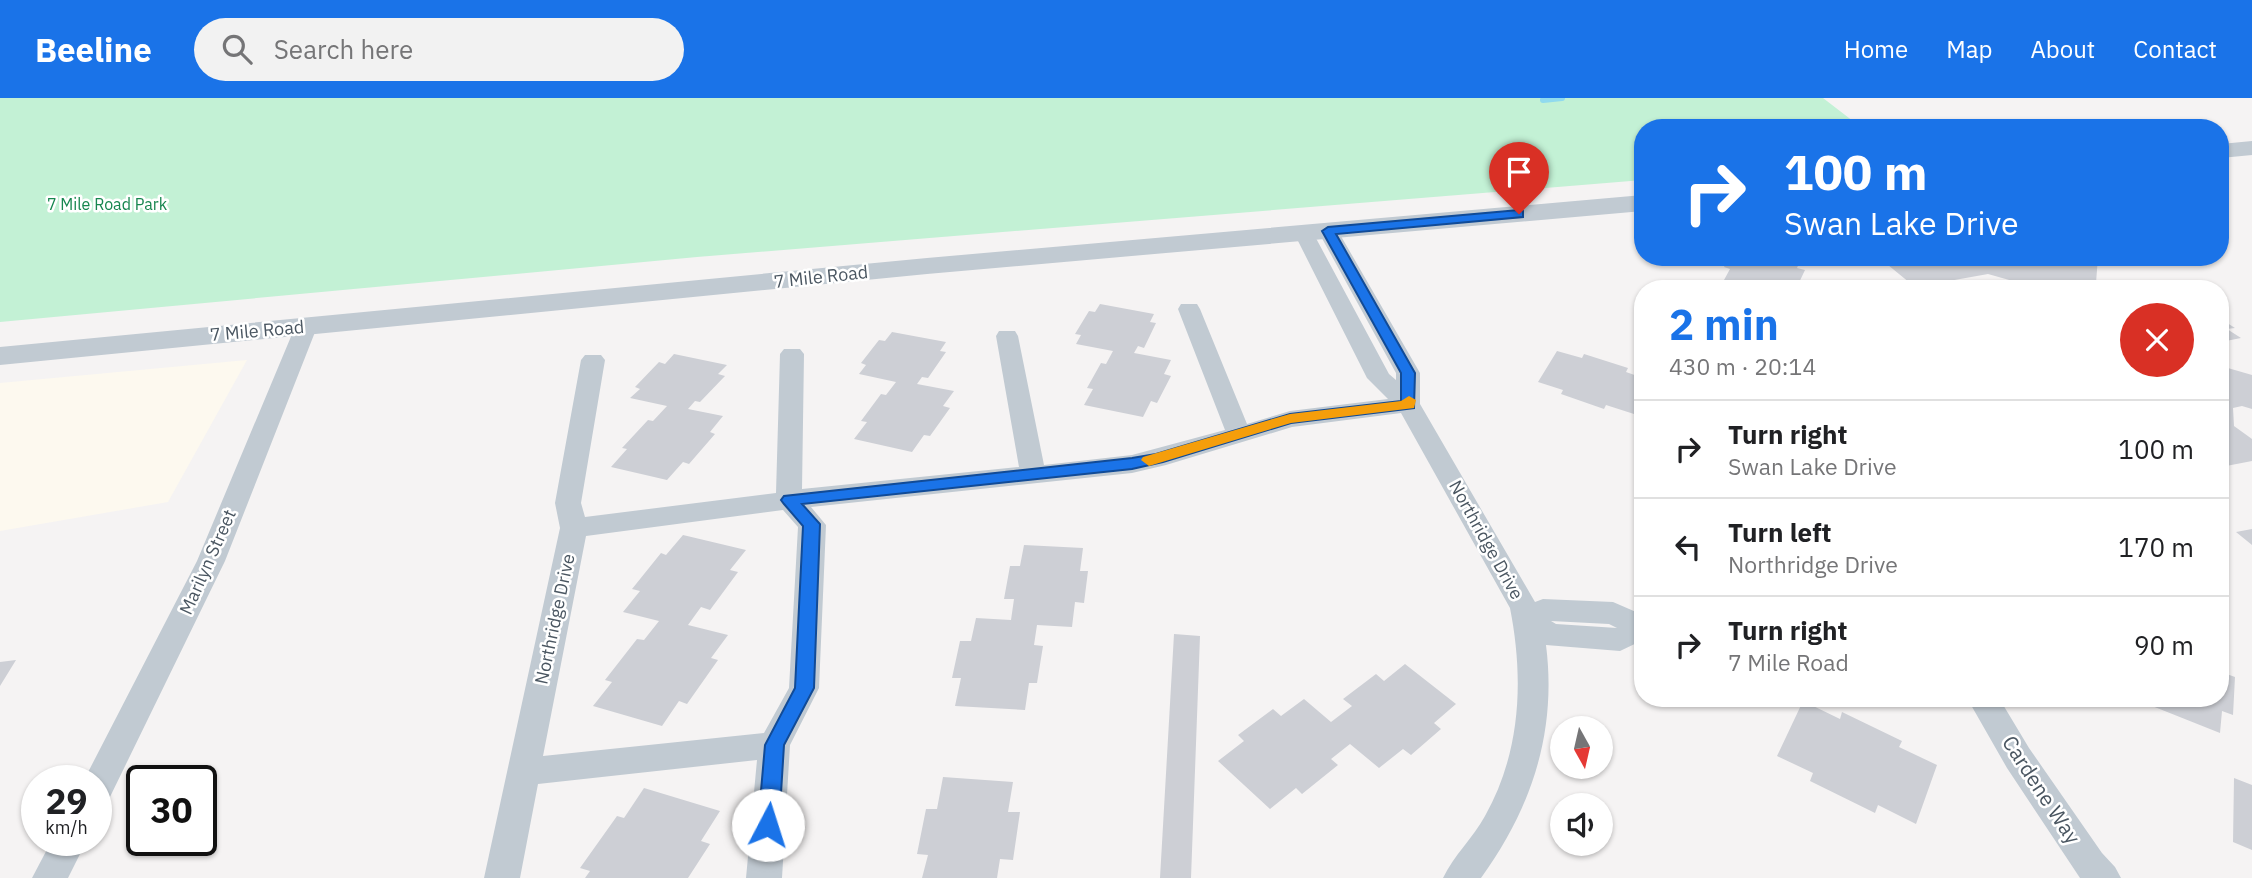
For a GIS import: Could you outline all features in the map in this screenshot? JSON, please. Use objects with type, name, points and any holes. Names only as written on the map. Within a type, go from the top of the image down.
[{"type":"street","points":[[2229,150],[2252,148]]},
{"type":"street","name":"7 Mile Road","points":[[0,356],[1634,204]]},
{"type":"street","name":"Northridge Drive","points":[[1316,232],[1378,378],[1409,404],[1524,608],[1528,622],[1534,704],[1528,748],[1496,830],[1461,878]]},
{"type":"street","points":[[1189,309],[1239,434]]},
{"type":"street","name":"Marilyn Street","points":[[109,765],[211,561],[306,327]]},
{"type":"street","points":[[1007,336],[1033,475]]},
{"type":"street","points":[[764,878],[774,745],[804,688],[811,524],[789,500],[792,354]]},
{"type":"street","name":"Northridge Drive","points":[[502,878],[574,528],[568,503],[593,360]]},
{"type":"street","points":[[574,528],[789,500],[1033,475],[1157,459],[1290,419],[1409,404]]},
{"type":"street","points":[[1528,622],[1551,635],[1620,640],[1634,633]]},
{"type":"street","name":"Cardene Way","points":[[1987,707],[2018,758],[2090,864],[2103,878]]},
{"type":"street","points":[[524,772],[774,745]]},
{"type":"street","points":[[50,878],[62,856]]},
{"type":"shaded area","points":[[247,360],[168,502],[0,531],[0,383]]},
{"type":"green space","name":"7 Mile Road Park","points":[[0,98],[1823,98],[1850,119],[1634,119],[1634,181],[697,257],[0,322]]},
{"type":"building","points":[[1798,266],[1797,268],[1805,270],[1800,280],[1724,280],[1730,269],[1724,267]]},
{"type":"building","points":[[1889,266],[2097,266],[2096,280],[2009,280],[1988,274],[1954,280],[1906,280]]},
{"type":"building","points":[[1100,304],[1154,314],[1150,322],[1156,323],[1144,348],[1138,346],[1134,353],[1171,360],[1164,374],[1171,376],[1157,403],[1151,401],[1143,417],[1084,405],[1093,389],[1087,388],[1101,363],[1106,364],[1113,351],[1076,344],[1081,335],[1075,334],[1089,311],[1095,312]]},
{"type":"building","points":[[2229,330],[2241,338],[2229,340]]},
{"type":"building","points":[[892,332],[946,342],[940,351],[946,352],[928,378],[922,377],[917,384],[954,391],[943,406],[950,408],[930,436],[924,435],[912,452],[854,439],[867,422],[861,421],[881,394],[886,395],[896,382],[859,374],[866,365],[861,363],[879,340],[885,341]]},
{"type":"building","points":[[1557,351],[1582,358],[1584,354],[1628,368],[1626,372],[1634,375],[1634,414],[1606,405],[1604,409],[1561,394],[1563,390],[1538,382]]},
{"type":"building","points":[[674,354],[727,365],[718,374],[725,376],[700,402],[695,401],[688,409],[723,416],[710,432],[715,434],[689,464],[683,462],[667,480],[611,467],[627,449],[622,448],[648,420],[653,421],[667,406],[630,398],[640,389],[635,387],[659,362],[665,364]]},
{"type":"building","points":[[2229,368],[2252,375],[2252,409],[2242,406],[2233,408],[2234,426],[2252,439],[2252,461],[2229,465]]},
{"type":"building","points":[[2252,529],[2252,545],[2236,532]]},
{"type":"building","points":[[683,535],[746,550],[730,570],[738,572],[710,610],[701,607],[688,625],[728,635],[711,658],[718,660],[687,704],[679,701],[662,726],[593,706],[612,682],[605,680],[637,639],[644,640],[659,621],[623,612],[640,591],[632,589],[661,553],[666,555]]},
{"type":"building","points":[[1024,545],[1083,548],[1080,571],[1088,571],[1084,603],[1075,602],[1072,627],[1037,625],[1034,645],[1043,646],[1037,683],[1029,683],[1025,710],[955,706],[961,678],[952,678],[960,641],[971,641],[976,618],[1011,620],[1014,599],[1004,599],[1010,566],[1020,566]]},
{"type":"building","points":[[1174,634],[1200,636],[1191,878],[1160,878]]},
{"type":"building","points":[[16,660],[0,686],[0,662]]},
{"type":"building","points":[[1405,664],[1456,704],[1434,723],[1441,729],[1411,755],[1403,749],[1379,768],[1350,744],[1331,759],[1338,765],[1302,794],[1296,788],[1270,809],[1218,761],[1244,741],[1238,735],[1273,709],[1281,716],[1304,699],[1331,722],[1352,706],[1343,699],[1376,674],[1384,681]]},
{"type":"building","points":[[2229,675],[2235,677],[2233,715],[2222,711],[2220,733],[2155,707],[2229,707]]},
{"type":"building","points":[[1800,707],[1815,707],[1840,719],[1842,712],[1902,741],[1899,747],[1937,765],[1916,824],[1878,805],[1875,813],[1810,781],[1813,773],[1777,756]]},
{"type":"building","points":[[943,777],[1013,782],[1008,812],[1020,812],[1013,860],[1000,859],[997,878],[922,878],[928,855],[917,854],[926,809],[937,809]]},
{"type":"building","points":[[2234,778],[2252,785],[2252,850],[2233,842]]},
{"type":"building","points":[[644,788],[720,811],[701,841],[710,844],[688,878],[585,878],[590,871],[580,868],[617,816],[624,818]]},
{"type":"waterway","points":[[1543,100],[1562,98]]},
{"type":"slow traffic","points":[[1149,460],[1290,419],[1409,404],[1409,400]]},
{"type":"route","points":[[768,825],[774,745],[804,688],[811,524],[789,500],[1132,464],[1290,419],[1409,404],[1408,373],[1328,231],[1519,214]]}]
